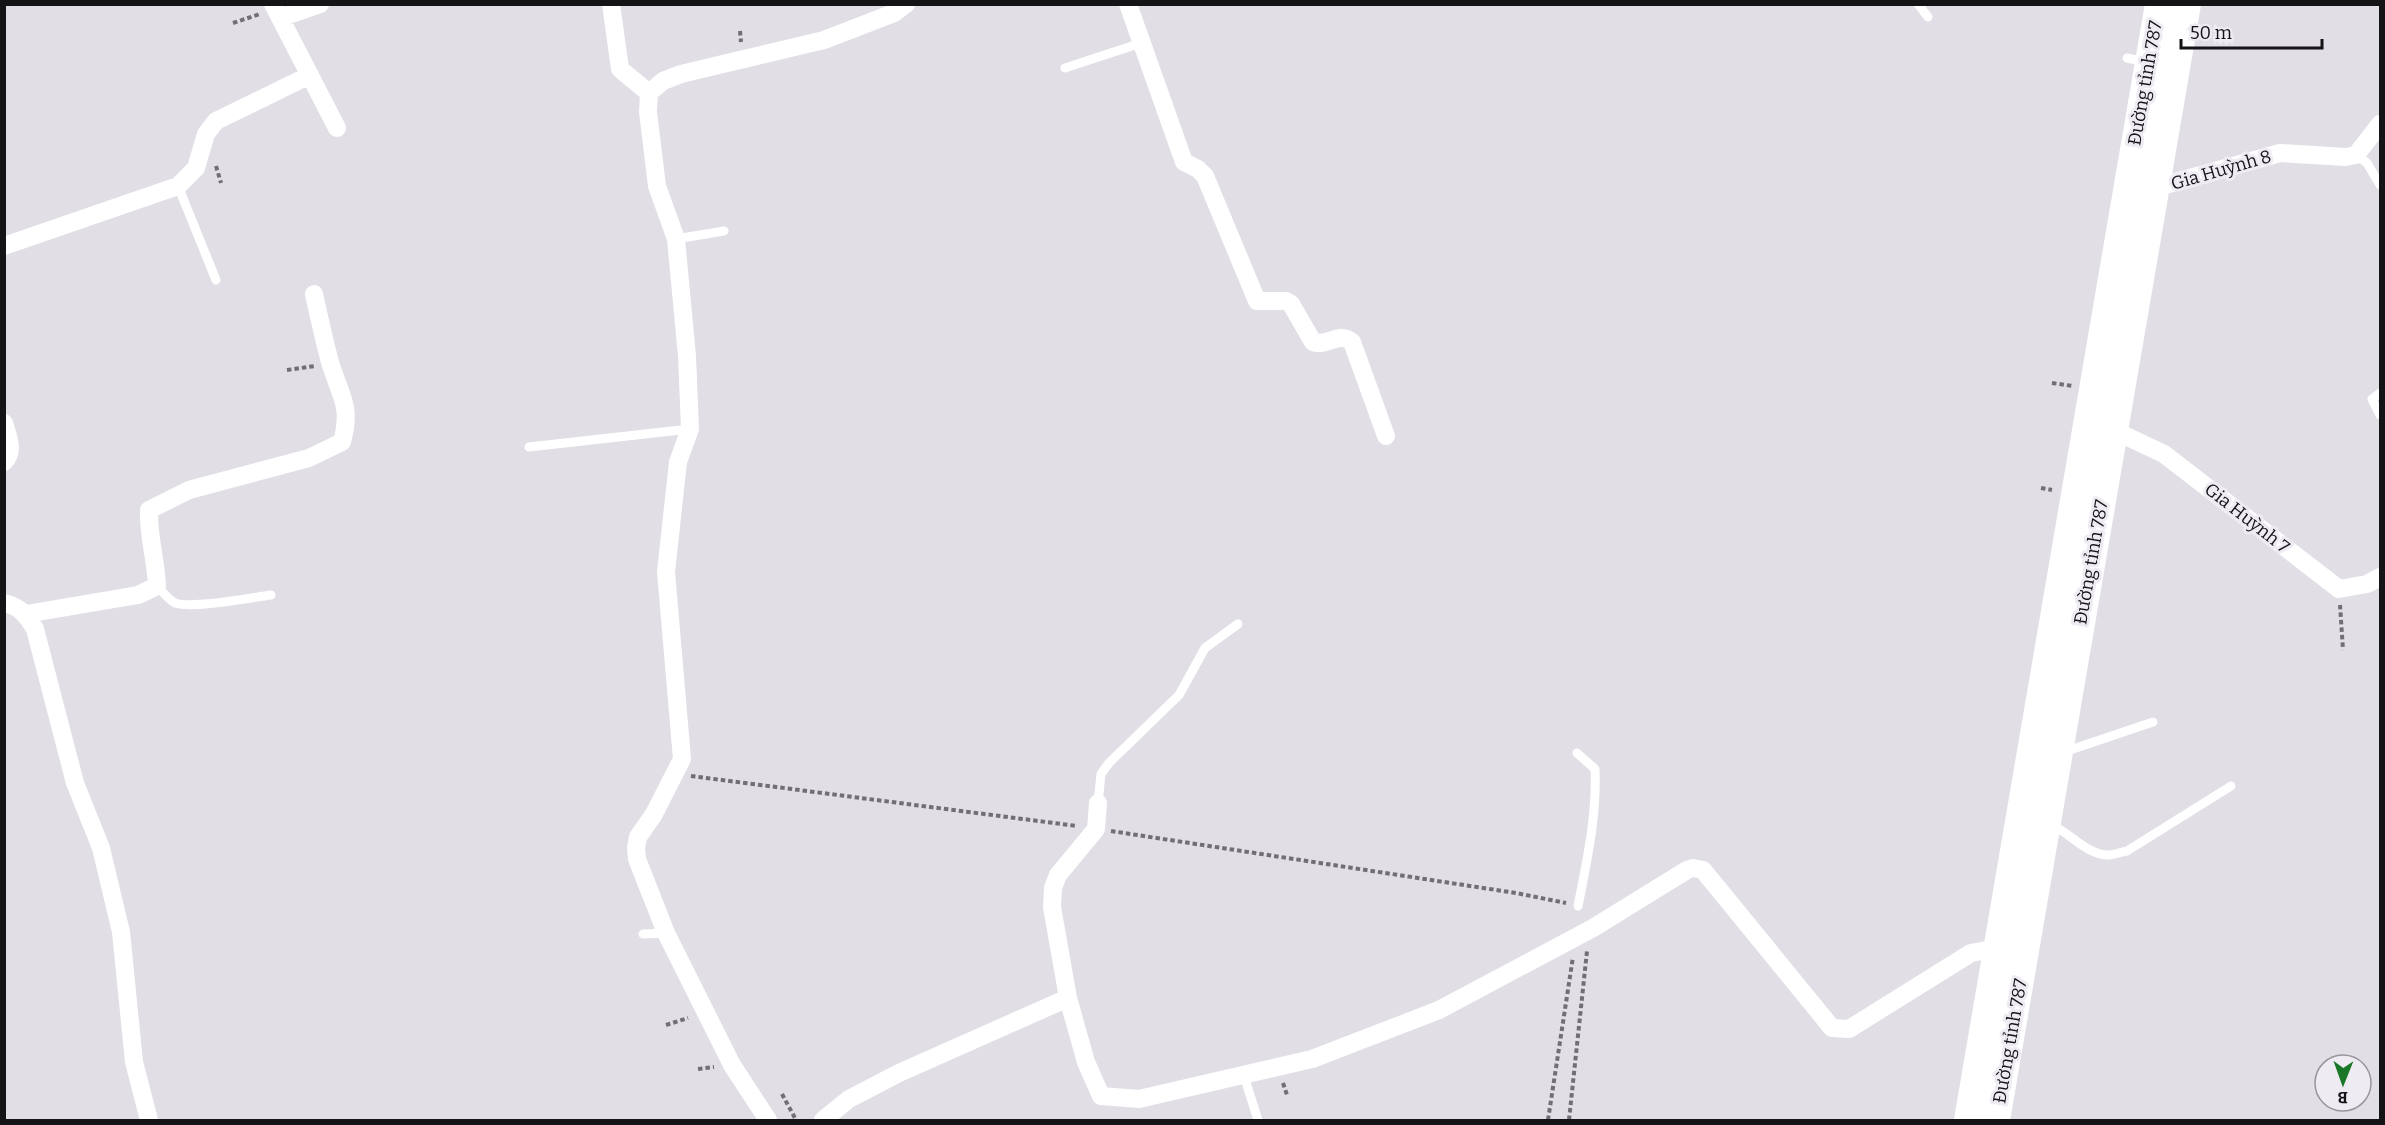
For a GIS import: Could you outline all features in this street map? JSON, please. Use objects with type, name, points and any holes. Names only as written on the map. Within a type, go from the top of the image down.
[{"type":"main road","name":"Đường tỉnh 787","points":[[1968,1120],[2138,60],[2159,4]]},
{"type":"main road","name":"Đường tỉnh 787","points":[[1996,1120],[2187,4]]},
{"type":"street","points":[[320,4],[276,11],[337,128]]},
{"type":"street","points":[[611,4],[621,69],[649,93]]},
{"type":"street","points":[[768,1120],[732,1065],[666,933],[637,859],[638,837],[654,814],[682,759],[666,572],[678,462],[690,429],[687,356],[676,239],[657,186],[648,112],[649,93],[663,81],[681,74],[824,40],[894,13],[906,4]]},
{"type":"street","points":[[1128,4],[1184,162],[1198,169],[1205,176],[1257,301],[1286,301],[1291,304],[1313,342],[1318,344],[1339,338],[1347,338],[1352,342],[1386,436]]},
{"type":"street","points":[[4,246],[178,186],[196,168],[206,134],[216,121],[310,75]]},
{"type":"street","points":[[2356,154],[2380,124]]},
{"type":"street","name":"Gia Huỳnh 8","points":[[2154,188],[2280,153],[2346,157],[2356,154]]},
{"type":"street","points":[[26,614],[138,595],[157,586],[156,564],[148,531],[148,510],[189,490],[309,458],[342,442],[347,408],[331,364],[314,294]]},
{"type":"street","points":[[4,423],[10,448],[10,455],[4,462]]},
{"type":"street","name":"Gia Huỳnh 7","points":[[2113,430],[2164,454],[2339,589]]},
{"type":"street","points":[[2339,589],[2367,584],[2380,577]]},
{"type":"street","points":[[4,603],[12,604],[26,614],[35,629],[75,783],[101,848],[121,932],[134,1062],[149,1120]]},
{"type":"street","points":[[1098,817],[1058,874],[1053,888],[1052,907],[1068,998],[1086,1062],[1101,1096],[1139,1099],[1312,1059],[1439,1010],[1585,932],[1687,870],[1694,868],[1703,870],[1832,1028],[1849,1029],[1971,953],[1997,948]]},
{"type":"street","points":[[823,1120],[849,1099],[898,1073],[1068,998]]},
{"type":"lane","points":[[1918,4],[1928,17]]},
{"type":"lane","points":[[1065,68],[1141,43]]},
{"type":"lane","points":[[2356,154],[2367,163],[2380,184]]},
{"type":"lane","points":[[178,186],[216,280]]},
{"type":"lane","points":[[676,239],[724,231]]},
{"type":"lane","points":[[2380,393],[2372,399],[2380,415]]},
{"type":"lane","points":[[529,447],[690,429]]},
{"type":"lane","points":[[157,586],[174,602],[198,606],[217,601],[271,595]]},
{"type":"lane","points":[[1098,817],[1101,774],[1109,762],[1179,695],[1205,648],[1238,624]]},
{"type":"lane","points":[[2058,754],[2154,722]]},
{"type":"lane","points":[[1578,753],[1595,770],[1596,789],[1592,838],[1578,906]]},
{"type":"lane","points":[[2047,824],[2059,828],[2092,851],[2107,855],[2127,851],[2231,786]]},
{"type":"lane","points":[[643,934],[666,933]]},
{"type":"lane","points":[[1244,1076],[1258,1120]]},
{"type":"path","points":[[233,23],[276,11]]},
{"type":"path","points":[[287,370],[331,364]]},
{"type":"path","points":[[2339,589],[2343,650]]},
{"type":"path","points":[[676,774],[1098,817],[1578,906]]},
{"type":"path","points":[[1548,1120],[1585,932]]},
{"type":"path","points":[[1569,1120],[1587,947],[1585,932]]},
{"type":"path","points":[[666,1025],[706,1012]]},
{"type":"path","points":[[782,1095],[796,1120]]}]
